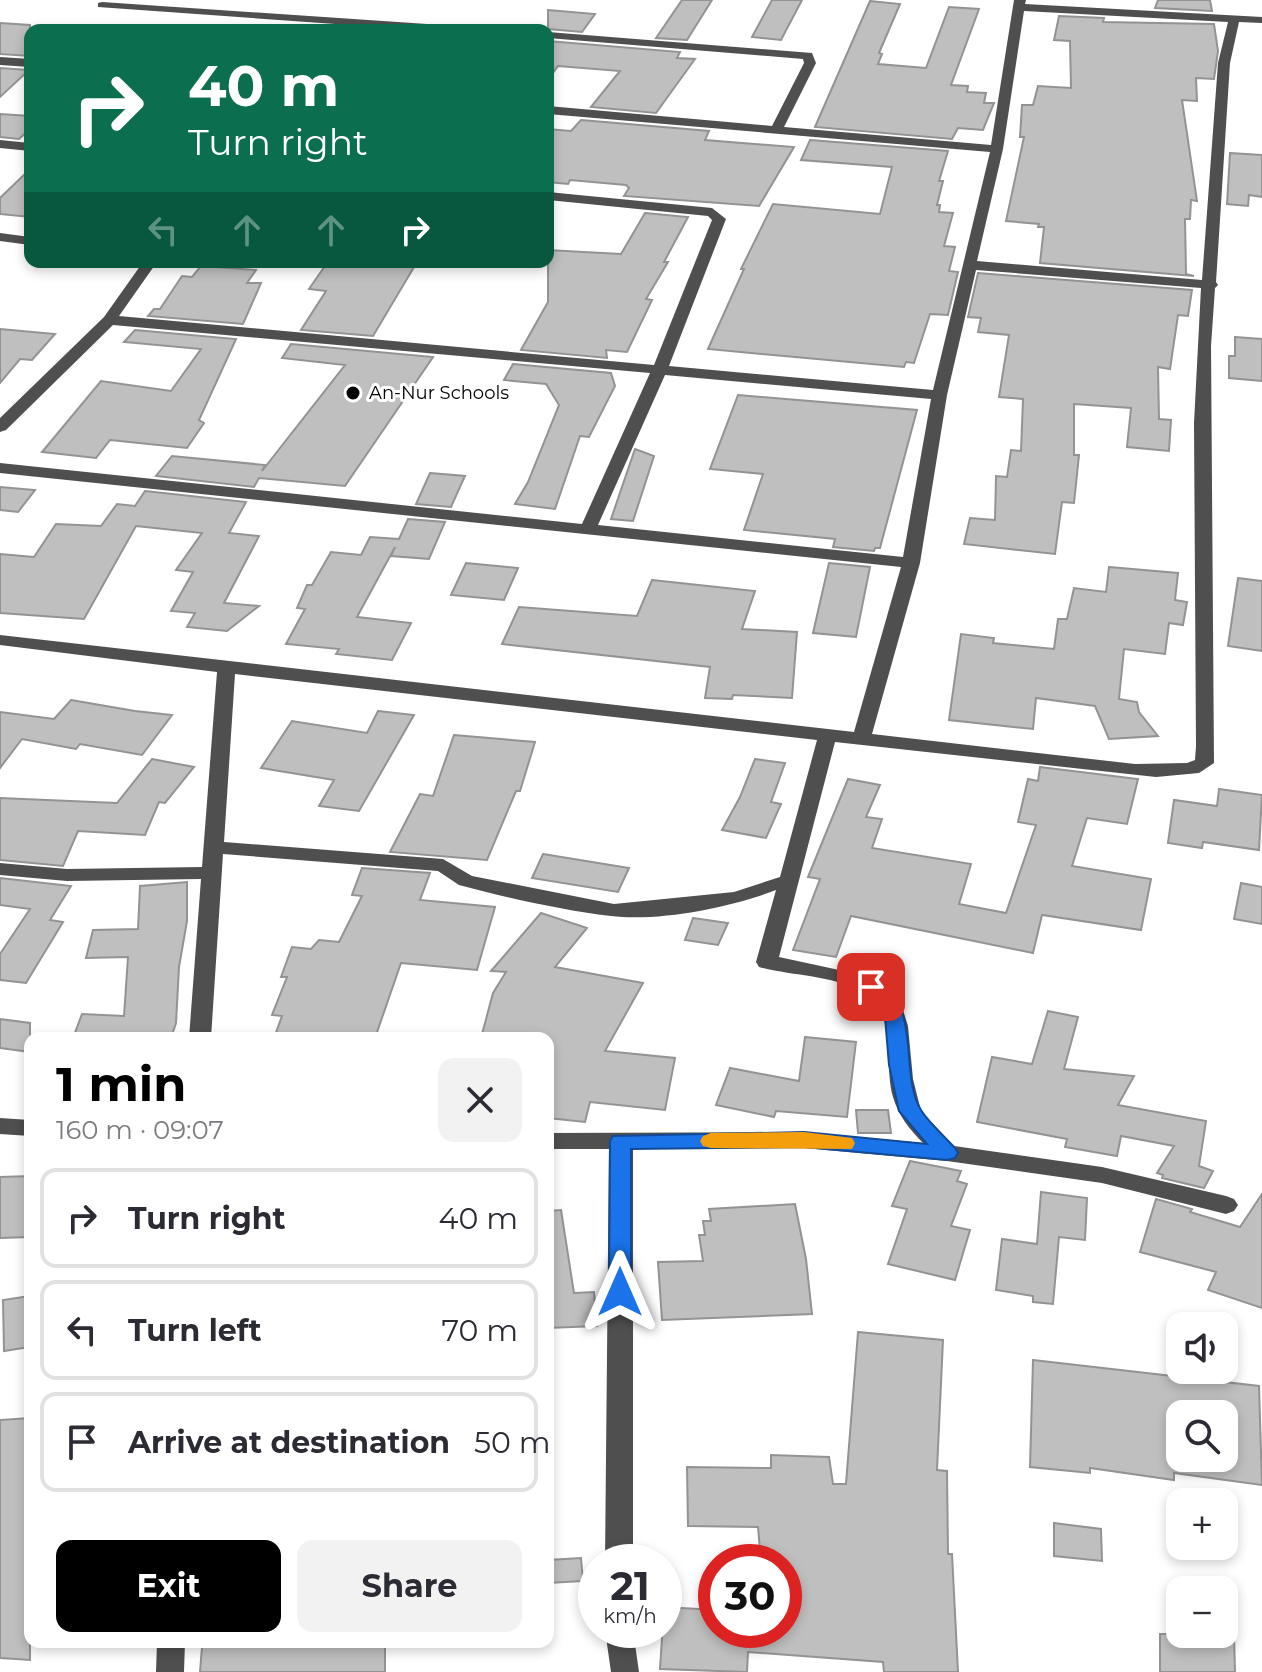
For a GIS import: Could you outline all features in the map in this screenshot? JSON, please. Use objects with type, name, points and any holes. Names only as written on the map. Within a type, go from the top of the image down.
[{"type":"street","points":[[1134,14],[1137,0]]},
{"type":"street","points":[[862,737],[911,563],[939,395],[997,149],[1019,3],[1134,14],[1262,20]]},
{"type":"street","points":[[102,5],[364,24]]},
{"type":"street","points":[[0,640],[226,668],[1164,771],[1196,769],[1204,763],[1204,346],[1211,285],[1224,63],[1234,19]]},
{"type":"street","points":[[554,35],[808,56],[810,63],[777,129]]},
{"type":"street","points":[[0,61],[24,63]]},
{"type":"street","points":[[554,110],[997,149]]},
{"type":"street","points":[[0,144],[24,146]]},
{"type":"street","points":[[554,197],[718,215],[718,222],[660,369],[588,530]]},
{"type":"street","points":[[0,237],[24,240]]},
{"type":"street","points":[[969,265],[1211,285]]},
{"type":"street","points":[[0,427],[109,320],[146,268]]},
{"type":"street","points":[[109,320],[939,395]]},
{"type":"street","points":[[0,468],[911,563]]},
{"type":"street","points":[[200,1032],[226,668]]},
{"type":"street","points":[[828,734],[767,962],[836,976],[871,987],[886,999],[895,1017],[909,1111],[947,1153]]},
{"type":"street","points":[[214,847],[443,865],[466,881],[614,910],[670,907],[738,898],[774,883],[787,883]]},
{"type":"street","points":[[0,869],[67,875],[212,873]]},
{"type":"street","points":[[0,1126],[24,1128]]},
{"type":"street","points":[[554,1141],[804,1140],[947,1153],[1102,1175],[1226,1205]]},
{"type":"street","points":[[619,1544],[621,1141]]},
{"type":"street","points":[[170,1672],[171,1648]]},
{"type":"street","points":[[622,1648],[625,1672]]},
{"type":"building","points":[[682,0],[712,0],[687,40],[656,38]]},
{"type":"building","points":[[772,0],[802,0],[781,40],[752,37]]},
{"type":"building","points":[[1158,0],[1210,0],[1212,11],[1155,8]]},
{"type":"building","points":[[870,1],[900,4],[879,53],[882,54],[878,64],[926,68],[949,7],[979,9],[951,85],[968,86],[967,92],[986,93],[984,103],[994,103],[983,130],[958,128],[952,139],[815,127]]},
{"type":"building","points":[[548,10],[595,14],[582,32],[554,30],[554,24],[548,24]]},
{"type":"building","points":[[1059,16],[1104,18],[1103,22],[1214,24],[1218,51],[1214,79],[1196,78],[1197,101],[1182,100],[1197,201],[1191,200],[1190,219],[1185,219],[1186,274],[1194,276],[1040,263],[1044,227],[1006,221],[1024,137],[1020,137],[1022,105],[1033,105],[1038,86],[1071,88],[1070,41],[1054,40]]},
{"type":"building","points":[[0,23],[24,25],[24,56],[0,54]]},
{"type":"building","points":[[554,42],[680,52],[677,58],[695,59],[656,113],[591,107],[620,71],[558,66],[554,72]]},
{"type":"building","points":[[0,68],[24,70],[24,75],[0,97]]},
{"type":"building","points":[[0,114],[24,116],[24,134],[19,139],[0,137]]},
{"type":"building","points":[[581,120],[709,131],[705,140],[794,147],[759,206],[624,196],[629,188],[626,185],[570,180],[568,184],[554,183],[554,130],[571,131]]},
{"type":"building","points":[[810,140],[948,151],[939,181],[943,181],[937,205],[940,205],[939,212],[953,213],[944,246],[955,247],[949,271],[958,272],[948,315],[930,314],[914,363],[906,362],[904,367],[708,349],[744,269],[741,269],[773,204],[880,214],[892,167],[801,160]]},
{"type":"building","points":[[1230,153],[1262,155],[1262,197],[1249,195],[1248,206],[1227,204]]},
{"type":"building","points":[[24,175],[24,216],[0,214],[0,198]]},
{"type":"building","points":[[645,213],[688,217],[664,262],[668,262],[646,299],[652,300],[627,352],[606,350],[607,358],[521,350],[548,302],[548,268],[554,268],[554,250],[621,254]]},
{"type":"building","points":[[199,268],[256,270],[247,283],[261,283],[243,324],[148,316],[154,309],[160,309],[182,276],[192,277]]},
{"type":"building","points":[[324,268],[413,268],[373,336],[301,330],[326,291],[309,289]]},
{"type":"building","points":[[978,273],[1192,290],[1188,316],[1178,315],[1170,369],[1158,367],[1159,419],[1171,420],[1169,451],[1127,447],[1131,408],[1074,404],[1074,455],[1079,455],[1074,503],[1062,502],[1055,554],[964,544],[970,518],[995,520],[996,476],[1007,477],[1011,450],[1021,451],[1023,399],[999,397],[1009,335],[978,332],[981,318],[968,317]]},
{"type":"building","points":[[0,329],[55,334],[32,360],[20,359],[0,383]]},
{"type":"building","points":[[135,330],[236,339],[199,420],[204,423],[187,448],[110,440],[96,458],[42,452],[101,381],[171,391],[201,349],[124,342]]},
{"type":"building","points":[[1235,337],[1262,339],[1262,381],[1229,378],[1229,356],[1235,356]]},
{"type":"building","points":[[291,344],[433,357],[345,486],[259,478],[254,487],[156,476],[172,456],[265,465],[262,471],[345,365],[282,358]]},
{"type":"building","points":[[513,364],[611,373],[615,386],[589,437],[580,436],[555,509],[515,504],[528,482],[559,405],[546,384],[504,380]]},
{"type":"building","points":[[738,395],[917,410],[880,548],[874,551],[833,547],[835,539],[744,530],[763,474],[710,469]]},
{"type":"building","points":[[635,449],[654,456],[633,521],[611,519]]},
{"type":"building","points":[[430,473],[465,476],[451,507],[416,504]]},
{"type":"building","points":[[0,487],[35,490],[18,512],[0,510]]},
{"type":"building","points":[[145,491],[246,502],[229,533],[259,536],[224,603],[259,606],[227,631],[187,627],[195,613],[171,611],[193,572],[176,570],[202,533],[136,526],[84,619],[0,613],[0,554],[34,557],[56,524],[101,526],[117,504],[135,506]]},
{"type":"building","points":[[408,519],[445,522],[429,559],[391,556],[395,547],[357,617],[411,623],[392,660],[336,654],[339,649],[286,644],[305,609],[297,608],[307,585],[312,585],[331,552],[361,555],[370,537],[399,539]]},
{"type":"building","points":[[466,563],[518,568],[504,600],[451,595]]},
{"type":"building","points":[[829,563],[870,567],[856,637],[813,633]]},
{"type":"building","points":[[1109,567],[1178,573],[1175,600],[1187,602],[1183,625],[1169,623],[1165,654],[1124,649],[1119,699],[1137,702],[1139,712],[1158,736],[1109,739],[1095,706],[1036,698],[1033,729],[949,720],[961,634],[994,638],[993,643],[1054,649],[1058,619],[1067,619],[1074,588],[1106,592]]},
{"type":"building","points":[[1238,578],[1262,581],[1262,651],[1228,646]]},
{"type":"building","points":[[652,580],[755,591],[742,629],[797,632],[792,698],[733,695],[732,699],[705,698],[710,667],[502,644],[519,607],[637,616]]},
{"type":"building","points":[[71,700],[172,715],[142,755],[80,744],[76,749],[22,739],[0,768],[0,712],[54,719]]},
{"type":"building","points":[[378,711],[414,715],[359,811],[319,806],[334,780],[261,768],[292,721],[367,733]]},
{"type":"building","points":[[454,735],[535,742],[520,791],[516,791],[487,860],[390,852],[420,794],[433,796]]},
{"type":"building","points":[[152,759],[194,767],[165,803],[159,802],[145,835],[78,831],[63,866],[0,860],[0,798],[117,803]]},
{"type":"building","points":[[755,759],[785,763],[771,802],[781,804],[766,838],[722,830],[740,797]]},
{"type":"building","points":[[1040,767],[1138,779],[1127,824],[1087,818],[1072,866],[1151,879],[1141,930],[1042,915],[1033,953],[851,916],[836,957],[793,950],[820,879],[808,877],[848,779],[880,785],[866,817],[882,819],[872,848],[971,864],[959,904],[1006,913],[1036,825],[1018,822],[1028,779],[1038,781]]},
{"type":"building","points":[[1219,789],[1262,795],[1259,850],[1203,842],[1202,848],[1168,843],[1174,800],[1217,806]]},
{"type":"building","points":[[543,854],[629,868],[618,892],[532,878]]},
{"type":"building","points":[[362,868],[430,873],[420,900],[495,907],[477,970],[401,963],[377,1032],[276,1032],[282,1016],[272,1015],[287,977],[281,977],[292,947],[311,949],[319,940],[339,942],[362,896],[352,895]]},
{"type":"building","points":[[0,878],[71,886],[50,920],[63,922],[26,983],[0,980],[0,954],[30,909],[0,905]]},
{"type":"building","points":[[187,882],[187,921],[173,1032],[75,1032],[82,1014],[124,1016],[128,957],[86,958],[93,930],[138,929],[140,886]]},
{"type":"building","points":[[1241,883],[1262,887],[1262,924],[1234,919]]},
{"type":"building","points":[[541,913],[587,928],[555,967],[643,983],[605,1051],[675,1058],[665,1110],[590,1102],[585,1122],[554,1119],[554,1032],[483,1032],[493,993],[506,972],[491,971]]},
{"type":"building","points":[[693,918],[728,923],[718,945],[685,940]]},
{"type":"building","points":[[1048,1011],[1078,1017],[1064,1069],[1134,1076],[1118,1105],[1206,1121],[1199,1166],[1213,1171],[1204,1188],[1162,1178],[1163,1175],[1157,1173],[1174,1146],[1121,1136],[1117,1156],[1065,1147],[1067,1139],[977,1122],[992,1057],[1032,1064]]},
{"type":"building","points":[[0,1019],[30,1023],[30,1032],[24,1032],[24,1051],[0,1048]]},
{"type":"building","points":[[805,1037],[856,1042],[847,1117],[776,1111],[774,1117],[716,1105],[730,1068],[799,1081]]},
{"type":"building","points":[[856,1110],[888,1110],[891,1133],[858,1133]]},
{"type":"building","points":[[910,1161],[961,1171],[957,1181],[967,1184],[951,1226],[970,1230],[955,1280],[888,1264],[907,1209],[892,1206]]},
{"type":"building","points":[[24,1176],[24,1237],[0,1238],[0,1177]]},
{"type":"building","points":[[1041,1192],[1087,1198],[1085,1240],[1059,1237],[1053,1304],[1033,1302],[1033,1296],[996,1290],[1002,1239],[1037,1244]]},
{"type":"building","points":[[1262,1194],[1262,1308],[1208,1290],[1216,1272],[1140,1252],[1156,1199],[1240,1227]]},
{"type":"building","points":[[795,1204],[806,1259],[812,1314],[662,1320],[658,1262],[703,1261],[699,1235],[705,1235],[703,1221],[711,1221],[709,1209]]},
{"type":"building","points":[[561,1210],[574,1293],[594,1292],[597,1326],[554,1328],[554,1211]]},
{"type":"building","points":[[24,1297],[24,1348],[4,1351],[3,1300]]},
{"type":"building","points":[[858,1332],[943,1340],[937,1470],[947,1471],[948,1554],[952,1554],[958,1672],[884,1672],[883,1662],[748,1652],[747,1672],[660,1669],[661,1648],[682,1648],[682,1608],[698,1609],[698,1648],[802,1648],[802,1544],[759,1544],[758,1527],[688,1526],[687,1467],[771,1468],[771,1455],[829,1457],[833,1484],[846,1484]]},
{"type":"building","points":[[1033,1360],[1166,1375],[1166,1384],[1259,1386],[1262,1485],[1174,1473],[1174,1480],[1090,1468],[1090,1473],[1030,1467]]},
{"type":"building","points":[[24,1418],[24,1648],[30,1648],[30,1660],[0,1658],[0,1420]]},
{"type":"building","points":[[1054,1523],[1101,1529],[1102,1561],[1054,1556]]},
{"type":"building","points":[[578,1558],[578,1581],[554,1583],[554,1560]]},
{"type":"building","points":[[1160,1634],[1166,1634],[1166,1648],[1234,1648],[1235,1672],[1160,1672]]},
{"type":"building","points":[[202,1648],[385,1648],[385,1672],[200,1672]]},
{"type":"slow traffic","points":[[711,1141],[844,1143]]},
{"type":"place","name":"An-Nur Schools","points":[[353,393]]},
{"type":"route","points":[[620,1292],[621,1141],[804,1140],[947,1153],[909,1111],[895,1017],[886,999],[871,987]]}]
